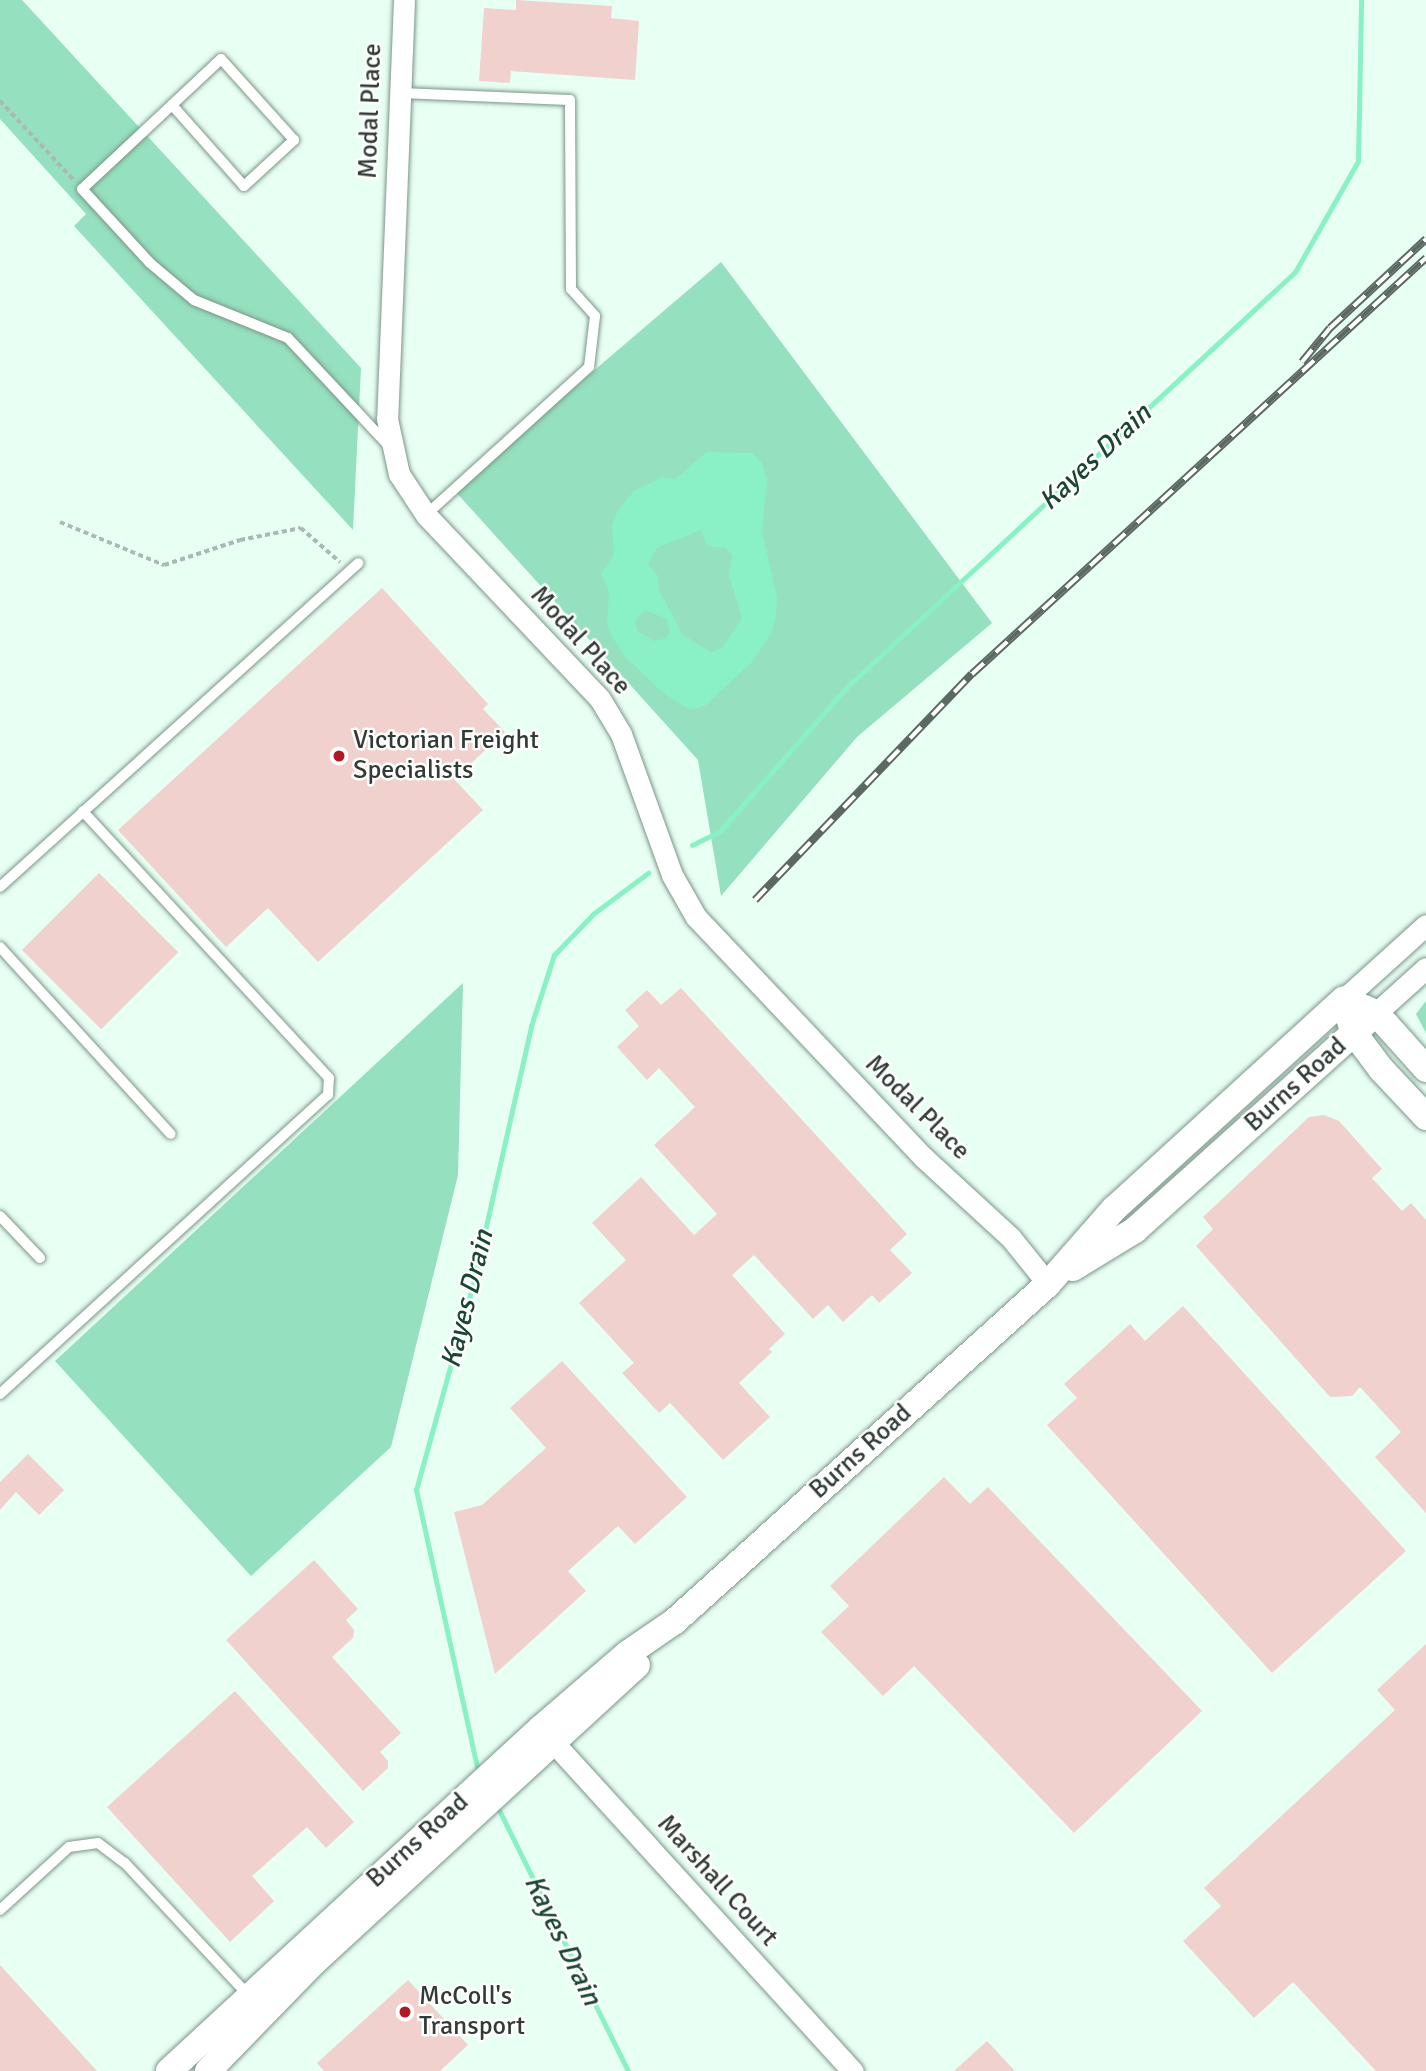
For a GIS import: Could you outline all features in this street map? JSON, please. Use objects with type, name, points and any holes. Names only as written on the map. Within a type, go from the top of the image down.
[{"type":"street","name":"Modal Place","points":[[404,0],[388,394],[391,448],[399,474],[426,515],[600,699],[621,734],[672,876],[696,917],[914,1148],[1011,1238],[1048,1284]]},
{"type":"street","points":[[1345,999],[1426,925]]},
{"type":"street","points":[[1376,1013],[1426,968]]},
{"type":"street","name":"Burns Road","points":[[169,2071],[257,2004],[411,1872],[627,1654],[675,1621],[1048,1284],[1114,1209],[1345,999]]},
{"type":"street","points":[[1345,999],[1376,1013],[1426,1069]]},
{"type":"street","points":[[1345,999],[1354,1033],[1426,1117]]},
{"type":"street","name":"Burns Road","points":[[1048,1284],[1135,1230],[1376,1013]]},
{"type":"street","name":"Marshall Court","points":[[548,1736],[853,2071]]},
{"type":"street","name":"Burns Road","points":[[208,2071],[257,2004]]},
{"type":"lane","points":[[172,105],[244,186],[294,140],[221,59],[82,189],[150,263],[194,300],[288,338],[391,448]]},
{"type":"lane","points":[[400,93],[570,100],[571,289],[595,316],[589,367],[426,515]]},
{"type":"lane","points":[[0,887],[354,567]]},
{"type":"lane","points":[[0,1394],[328,1095],[329,1078],[83,811]]},
{"type":"lane","points":[[0,947],[171,1134]]},
{"type":"lane","points":[[0,1216],[40,1258]]},
{"type":"lane","points":[[0,1910],[69,1847],[98,1843],[125,1863],[257,2004]]},
{"type":"path","points":[[0,101],[82,189]]},
{"type":"path","points":[[60,522],[164,565],[240,540],[301,528],[354,567]]},
{"type":"shaded area","points":[[0,0],[22,0],[361,368],[353,530],[74,226],[86,214],[0,119]]},
{"type":"shaded area","points":[[721,262],[992,623],[857,737],[721,896],[698,760],[454,490]]},
{"type":"shaded area","points":[[707,452],[752,453],[762,463],[767,480],[762,531],[777,598],[772,632],[752,662],[706,705],[690,710],[661,691],[625,657],[607,625],[609,592],[601,574],[614,555],[612,525],[618,510],[634,491],[662,477],[675,479]],"holes":[[[701,530],[707,546],[725,548],[732,555],[729,575],[742,618],[722,648],[711,652],[683,635],[659,590],[658,576],[648,564],[657,548]],[[645,610],[667,619],[670,633],[664,639],[654,641],[637,631],[635,621]]]},
{"type":"shaded area","points":[[463,983],[458,1175],[391,1447],[251,1576],[55,1361]]},
{"type":"shaded area","points":[[1426,1001],[1426,1033],[1416,1014]]},
{"type":"building","points":[[516,0],[612,6],[611,18],[639,21],[635,80],[511,71],[510,83],[479,81],[484,8],[516,10]]},
{"type":"building","name":"Victorian Freight Specialists","points":[[382,588],[488,704],[483,709],[505,732],[454,779],[483,810],[318,962],[268,908],[226,947],[118,830]]},
{"type":"building","points":[[99,873],[178,952],[101,1029],[22,950]]},
{"type":"building","points":[[681,988],[907,1234],[890,1250],[912,1273],[879,1303],[872,1295],[843,1322],[828,1305],[813,1319],[754,1255],[732,1275],[785,1334],[769,1349],[772,1352],[739,1383],[770,1417],[723,1460],[670,1403],[659,1413],[622,1373],[634,1363],[579,1303],[626,1260],[592,1223],[641,1177],[694,1235],[717,1214],[654,1145],[695,1107],[659,1068],[647,1080],[617,1047],[639,1026],[625,1010],[647,990],[661,1005]]},
{"type":"building","points":[[1324,1115],[1339,1121],[1382,1169],[1372,1178],[1402,1211],[1411,1203],[1426,1220],[1426,1513],[1375,1457],[1401,1432],[1360,1387],[1352,1396],[1330,1397],[1196,1246],[1213,1229],[1203,1217],[1309,1117]]},
{"type":"building","points":[[1183,1306],[1406,1551],[1272,1673],[1047,1425],[1077,1398],[1064,1384],[1130,1324],[1145,1341]]},
{"type":"building","points":[[562,1361],[687,1497],[635,1544],[618,1526],[568,1571],[586,1591],[495,1674],[454,1512],[482,1505],[546,1448],[510,1408]]},
{"type":"building","points":[[28,1454],[64,1490],[39,1515],[16,1492],[0,1510],[0,1482]]},
{"type":"building","points":[[944,1477],[970,1504],[988,1487],[1202,1711],[1074,1833],[914,1666],[883,1696],[821,1632],[849,1606],[830,1586]]},
{"type":"building","points":[[314,1560],[358,1609],[346,1620],[354,1630],[353,1638],[332,1657],[401,1733],[380,1752],[388,1761],[388,1768],[363,1791],[226,1640]]},
{"type":"building","points":[[1426,1644],[1426,2071],[1376,2071],[1293,1982],[1254,2018],[1183,1941],[1221,1906],[1204,1888],[1395,1710],[1377,1690]]},
{"type":"building","points":[[235,1691],[354,1822],[326,1848],[307,1827],[252,1876],[274,1901],[230,1942],[107,1807]]},
{"type":"building","points":[[0,1965],[97,2071],[0,2071]]},
{"type":"building","name":"McColl's Transport","points":[[408,1980],[468,2045],[440,2071],[324,2071],[317,2063]]},
{"type":"building","points":[[987,2041],[1015,2071],[954,2071]]},
{"type":"waterway","name":"Kayes Drain","points":[[692,845],[719,832],[847,687],[1295,272],[1358,161],[1361,0]]},
{"type":"waterway","name":"Kayes Drain","points":[[477,1767],[416,1490],[473,1284],[531,1026],[554,955],[593,914],[648,873]]},
{"type":"waterway","name":"Kayes Drain","points":[[499,1810],[628,2071]]},
{"type":"railway","points":[[1302,362],[1330,328],[1426,239]]},
{"type":"railway","points":[[755,900],[972,674],[1426,258]]},
{"type":"place","name":"Victorian Freight Specialists","points":[[339,756]]},
{"type":"place","name":"McColl's Transport","points":[[405,2012]]}]
